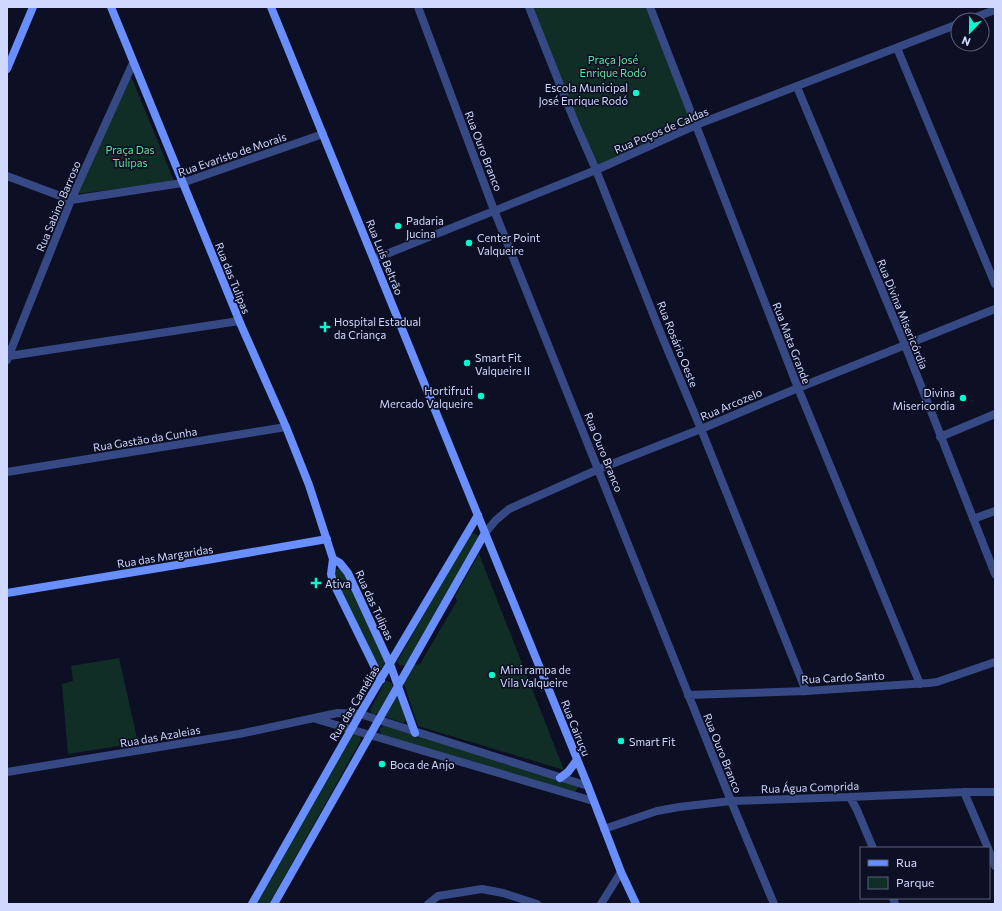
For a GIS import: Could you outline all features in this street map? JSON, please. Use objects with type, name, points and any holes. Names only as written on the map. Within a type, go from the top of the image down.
[{"type":"street","points":[[7,69],[33,7]]},
{"type":"street","name":"Rua das Tulipas","points":[[111,7],[239,321],[286,427],[309,485],[333,559],[330,574],[333,582],[381,680]]},
{"type":"street","name":"Rua Luís Beltrão","points":[[271,7],[478,515]]},
{"type":"street","name":"Rua Ouro Branco","points":[[418,7],[494,210],[688,695],[774,904]]},
{"type":"street","name":"Rua Rosário Oeste","points":[[529,7],[806,691]]},
{"type":"street","name":"Rua Mata Grande","points":[[650,7],[798,388],[920,684]]},
{"type":"street","name":"Rua Poços de Caldas","points":[[374,259],[596,170],[696,125],[950,27]]},
{"type":"street","points":[[897,48],[995,284]]},
{"type":"street","name":"Rua Sabino Barroso","points":[[8,358],[71,200],[133,63]]},
{"type":"street","name":"Rua Divina Misericórdia","points":[[797,87],[905,344],[940,437],[995,574]]},
{"type":"street","name":"Rua Evaristo de Morais","points":[[7,176],[71,200],[182,183],[323,134]]},
{"type":"street","name":"Rua Arcozelo","points":[[485,533],[496,520],[509,509],[598,469],[701,429],[905,344],[995,309]]},
{"type":"street","points":[[8,358],[239,321]]},
{"type":"street","points":[[940,437],[995,414]]},
{"type":"street","name":"Rua Gastão da Cunha","points":[[7,472],[286,427]]},
{"type":"street","points":[[973,519],[995,511]]},
{"type":"street","name":"Rua Cairuçu","points":[[478,515],[588,786],[621,872],[636,904]]},
{"type":"street","name":"Rua das Camélias","points":[[252,904],[360,714],[478,515]]},
{"type":"street","points":[[274,904],[485,533]]},
{"type":"street","name":"Rua das Margaridas","points":[[7,593],[327,539]]},
{"type":"street","name":"Rua das Tulipas","points":[[333,559],[340,563],[348,573],[390,664],[415,733]]},
{"type":"street","name":"Rua Cardo Santo","points":[[688,695],[806,691],[920,684],[937,682],[995,662]]},
{"type":"street","name":"Rua das Azaleias","points":[[7,772],[239,734],[338,713],[360,714],[415,733],[588,786]]},
{"type":"street","name":"Rua das Azaleias","points":[[315,718],[593,801]]},
{"type":"street","points":[[478,767],[482,753]]},
{"type":"street","points":[[560,778],[568,772],[577,760]]},
{"type":"street","points":[[964,792],[988,847]]},
{"type":"street","name":"Rua Água Comprida","points":[[604,829],[657,811],[731,801],[995,792]]},
{"type":"street","points":[[850,797],[857,810],[872,847]]},
{"type":"street","points":[[990,854],[995,866]]},
{"type":"street","points":[[601,904],[621,872]]},
{"type":"street","points":[[428,904],[438,896],[482,889],[504,893],[536,904]]},
{"type":"green space","name":"Praça José Enrique Rodó","points":[[529,7],[649,7],[696,125],[596,170]]},
{"type":"green space","name":"Praça Das Tulipas","points":[[131,76],[174,181],[77,194]]},
{"type":"green space","points":[[473,533],[477,535],[479,539],[406,665],[400,666],[397,662],[469,534]]},
{"type":"green space","points":[[479,554],[564,770],[418,726],[404,684],[414,665],[420,664],[457,601],[455,596]]},
{"type":"green space","points":[[337,569],[344,571],[385,662],[380,671],[334,575]]},
{"type":"green space","points":[[119,658],[138,743],[68,754],[62,684],[73,681],[71,666]]},
{"type":"green space","points":[[387,681],[392,684],[392,688],[377,714],[372,714],[370,710],[385,682]]},
{"type":"green space","points":[[396,695],[398,695],[406,720],[404,723],[386,716]]},
{"type":"green space","points":[[384,725],[579,786],[575,792],[381,735],[380,729]]},
{"type":"green space","points":[[353,734],[360,735],[361,740],[269,904],[257,904]]},
{"type":"place","name":"Escola Municipal José Enrique Rodó","points":[[636,93]]},
{"type":"place","name":"Padaria Jucina","points":[[398,226]]},
{"type":"place","name":"Center Point Valqueire","points":[[469,243]]},
{"type":"place","name":"Hospital Estadual da Criança","points":[[325,327]]},
{"type":"place","name":"Smart Fit Valqueire II","points":[[467,363]]},
{"type":"place","name":"Hortifruti Mercado Valqueire","points":[[481,396]]},
{"type":"place","name":"Divina Misericordia","points":[[963,398]]},
{"type":"place","name":"Ativa","points":[[316,583]]},
{"type":"place","name":"Mini rampa de Vila Valqueire","points":[[492,675]]},
{"type":"place","name":"Smart Fit","points":[[621,741]]},
{"type":"place","name":"Boca de Anjo","points":[[382,764]]}]
